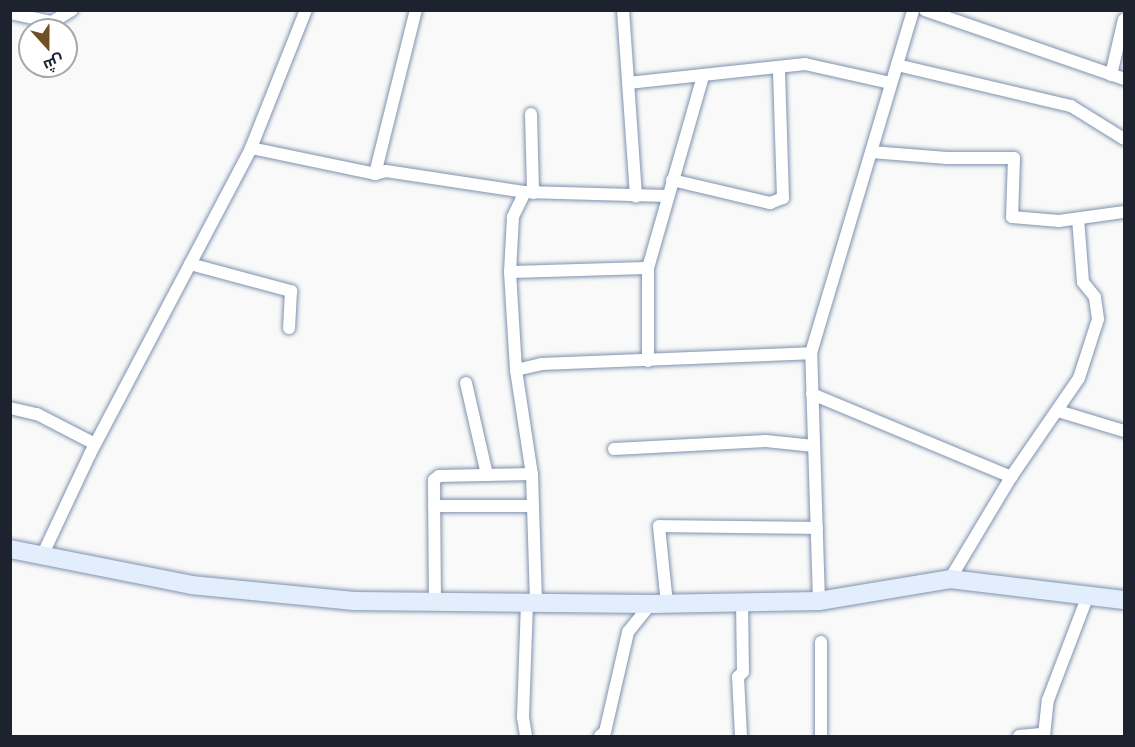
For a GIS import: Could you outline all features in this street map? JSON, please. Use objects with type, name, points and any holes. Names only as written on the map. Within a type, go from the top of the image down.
[{"type":"main road","points":[[10,549],[224,589],[354,601],[531,604],[819,601],[950,579],[1087,598],[1125,600]]},
{"type":"street","points":[[10,14],[52,22],[72,10]]},
{"type":"street","points":[[42,556],[95,444],[251,148],[306,10]]},
{"type":"street","points":[[375,174],[416,10]]},
{"type":"street","points":[[623,10],[636,196]]},
{"type":"street","points":[[819,601],[811,353],[913,10]]},
{"type":"street","points":[[925,10],[1125,79]]},
{"type":"street","points":[[1111,75],[1125,19]]},
{"type":"street","points":[[628,83],[805,64],[891,83]]},
{"type":"street","points":[[897,65],[1071,106],[1125,139]]},
{"type":"street","points":[[672,180],[770,203],[783,198],[779,68]]},
{"type":"street","points":[[648,362],[648,268],[703,76]]},
{"type":"street","points":[[526,736],[523,717],[531,604],[532,474],[516,370],[510,272],[513,217],[529,192],[531,114]]},
{"type":"street","points":[[251,148],[375,174],[386,171],[529,192],[667,196]]},
{"type":"street","points":[[871,152],[947,158],[1014,158],[1012,217],[1039,221],[1078,219],[1125,212]]},
{"type":"street","points":[[950,579],[1011,477],[1079,378],[1098,319],[1095,297],[1083,282],[1078,219]]},
{"type":"street","points":[[190,264],[291,291],[290,328]]},
{"type":"street","points":[[510,272],[648,268]]},
{"type":"street","points":[[516,370],[541,364],[648,362],[811,353]]},
{"type":"street","points":[[466,383],[487,475]]},
{"type":"street","points":[[812,394],[1011,477]]},
{"type":"street","points":[[10,408],[37,414],[95,444]]},
{"type":"street","points":[[1058,411],[1125,431]]},
{"type":"street","points":[[614,449],[765,441],[814,446]]},
{"type":"street","points":[[435,603],[434,480],[439,476],[532,474]]},
{"type":"street","points":[[434,506],[531,507]]},
{"type":"street","points":[[600,736],[605,732],[628,632],[659,604],[659,526],[817,528]]},
{"type":"street","points":[[1019,736],[1044,735],[1048,700],[1087,598]]},
{"type":"street","points":[[741,736],[738,677],[743,672],[742,602]]},
{"type":"street","points":[[821,642],[821,736]]}]
